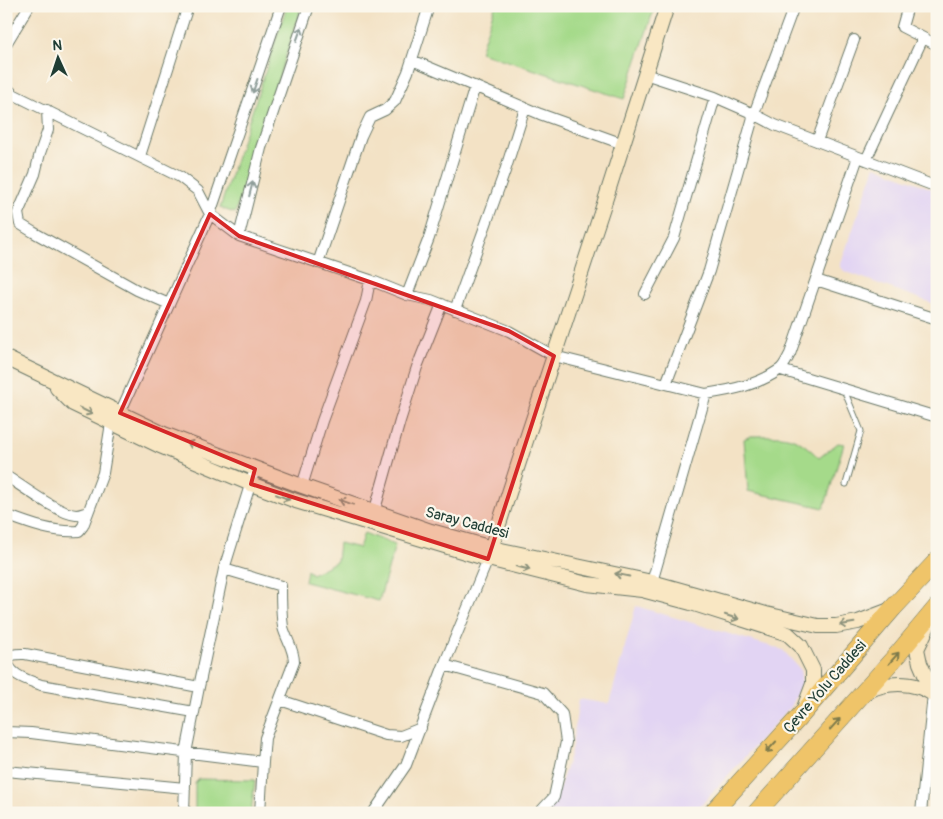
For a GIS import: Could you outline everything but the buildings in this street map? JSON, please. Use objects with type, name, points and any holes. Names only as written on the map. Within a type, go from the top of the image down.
[{"type":"highway","name":"Çevre Yolu Caddesi","points":[[712,813],[802,714],[893,608],[937,561]]},
{"type":"highway","points":[[756,813],[936,608]]},
{"type":"street","points":[[140,156],[188,6]]},
{"type":"street","points":[[6,515],[40,527],[70,532],[79,531],[83,526],[103,473],[116,418],[210,214],[281,6]]},
{"type":"street","points":[[239,236],[261,148],[309,6]]},
{"type":"street","points":[[318,263],[361,136],[370,117],[385,110],[395,101],[412,60],[429,6]]},
{"type":"street","points":[[373,813],[406,766],[444,665],[490,554],[667,6]]},
{"type":"street","points":[[666,384],[709,271],[754,114],[794,6]]},
{"type":"street","points":[[908,6],[902,27],[937,45]]},
{"type":"street","points":[[6,44],[25,7]]},
{"type":"street","points":[[6,88],[13,94],[180,177],[198,191],[210,214],[239,236],[370,280],[407,295],[442,304],[509,332],[554,356],[706,394],[732,390],[781,370],[790,354],[862,158],[923,38]]},
{"type":"street","points":[[817,141],[854,40]]},
{"type":"street","points":[[412,60],[540,114],[623,144]]},
{"type":"street","points":[[645,74],[715,97],[776,125],[937,187]]},
{"type":"street","points":[[407,295],[429,238],[475,86]]},
{"type":"street","points":[[645,294],[674,238],[715,97]]},
{"type":"street","points":[[455,310],[526,108]]},
{"type":"street","points":[[47,110],[48,130],[36,174],[18,212],[20,224],[137,290],[169,304]]},
{"type":"street","points":[[302,486],[322,421],[366,301],[370,280]]},
{"type":"street","points":[[816,280],[937,319]]},
{"type":"street","points":[[374,512],[417,367],[442,304]]},
{"type":"street","name":"Saray Caddesi","points":[[6,358],[49,380],[73,404],[164,434],[490,554],[587,584],[642,590],[691,603],[788,634],[801,646],[813,670],[813,684],[802,714]]},
{"type":"street","points":[[781,370],[937,417]]},
{"type":"street","points":[[652,582],[706,394]]},
{"type":"street","name":"Saray Caddesi","points":[[116,418],[158,445],[296,501],[413,535],[490,554],[652,582],[766,614],[818,626],[836,626],[858,622],[893,608]]},
{"type":"street","points":[[184,813],[186,753],[199,687],[224,569],[256,469]]},
{"type":"street","points":[[6,476],[52,505],[70,513],[78,515],[88,512]]},
{"type":"street","points":[[224,569],[281,586],[281,610],[284,628],[294,655],[294,662],[265,738],[260,813]]},
{"type":"street","points":[[922,813],[935,691],[920,663],[917,649],[936,608]]},
{"type":"street","points":[[194,712],[41,685],[12,672],[7,664],[7,660],[15,654],[25,654],[199,687]]},
{"type":"street","points":[[444,665],[543,693],[562,714],[566,742],[554,797],[539,813]]},
{"type":"street","points":[[850,708],[870,689],[888,685],[919,687],[935,691]]},
{"type":"street","points":[[280,700],[386,735],[401,736],[421,728]]},
{"type":"street","points":[[6,732],[31,733],[263,762]]},
{"type":"street","points":[[6,771],[185,788]]},
{"type":"lane","points":[[843,388],[862,431],[846,484]]},
{"type":"highlighted area","points":[[210,214],[239,236],[509,331],[554,356],[488,559],[251,484],[255,469],[120,413]]},
{"type":"shaded area","points":[[875,166],[937,191],[937,305],[844,271],[840,266]]},
{"type":"shaded area","points":[[636,606],[783,650],[800,669],[802,683],[790,707],[694,813],[546,813],[552,806],[571,752],[579,699],[609,704]]},
{"type":"green space","points":[[287,6],[302,6],[235,213],[220,208]]},
{"type":"green space","points":[[495,6],[655,6],[624,99],[480,52]]},
{"type":"green space","points":[[751,436],[788,437],[802,444],[819,458],[838,443],[844,444],[824,508],[748,491],[744,439]]},
{"type":"green space","points":[[364,533],[395,545],[379,601],[305,582],[307,570],[312,574],[337,561],[339,543],[359,548]]},
{"type":"green space","points":[[199,779],[255,780],[251,813],[195,813],[195,783]]}]
